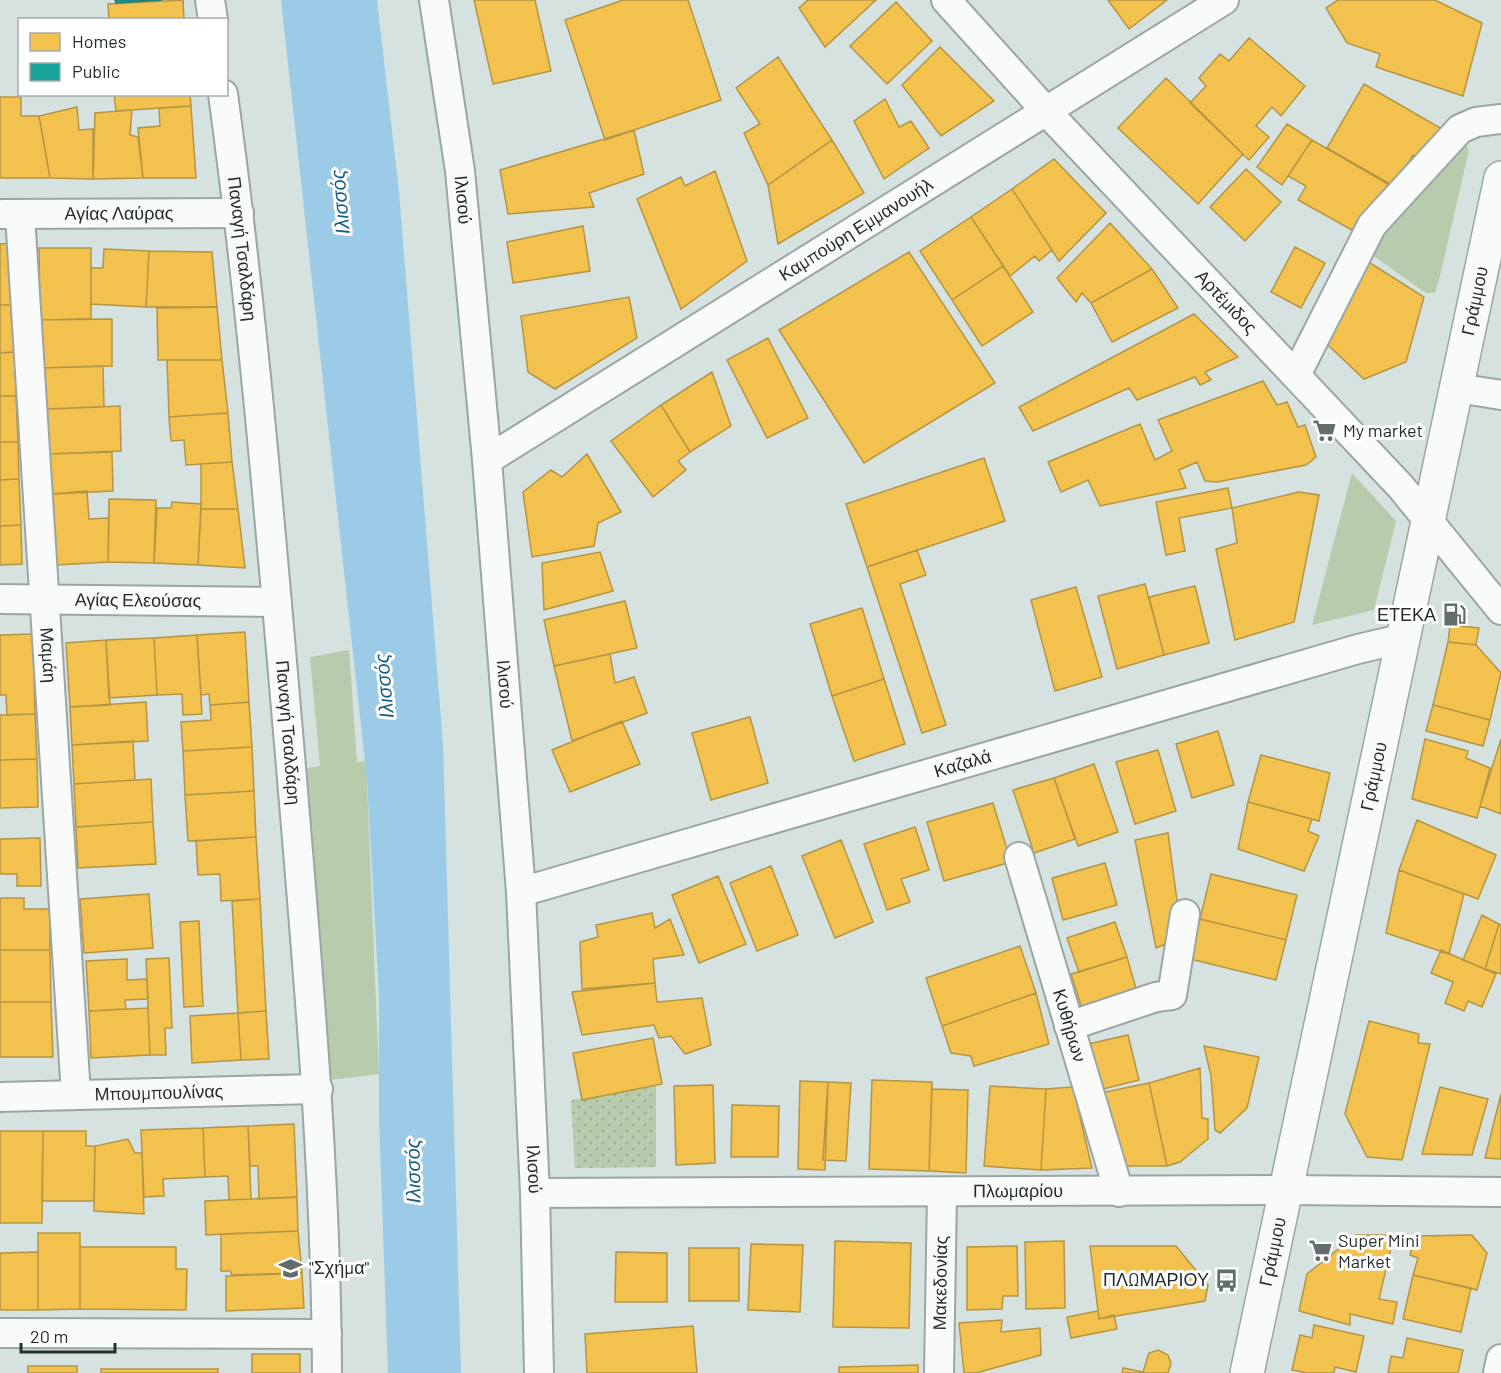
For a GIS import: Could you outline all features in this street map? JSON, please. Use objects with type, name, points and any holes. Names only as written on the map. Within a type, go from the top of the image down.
[{"type":"street","points":[[210,0],[213,18]]},
{"type":"street","name":"Ιλισού","points":[[435,0],[460,171],[487,460],[521,892],[536,1193],[539,1373]]},
{"type":"street","name":"Αρτέμιδος","points":[[946,0],[1046,111],[1296,375],[1430,521],[1501,610]]},
{"type":"street","name":"Καμπούρη Εμμανουήλ","points":[[487,460],[1224,0]]},
{"type":"street","name":"Παναγή Τσαλδάρη","points":[[223,96],[261,412],[318,1089],[327,1373]]},
{"type":"street","points":[[1296,375],[1371,225],[1460,129],[1476,122],[1501,119]]},
{"type":"street","name":"Γράμμου","points":[[1247,1373],[1430,521],[1501,178]]},
{"type":"street","name":"Αγίας Λαύρας","points":[[10,214],[239,213]]},
{"type":"street","name":"Μαμάη","points":[[10,214],[46,599],[76,1095]]},
{"type":"street","points":[[1457,388],[1501,396]]},
{"type":"street","name":"Αγίας Ελεούσας","points":[[0,599],[277,602]]},
{"type":"street","name":"Καζαλά","points":[[521,892],[1335,656],[1405,638]]},
{"type":"street","name":"Κυθήρων","points":[[1019,857],[1119,1192]]},
{"type":"street","points":[[1069,1026],[1156,997],[1172,995],[1185,914]]},
{"type":"street","name":"Μπουμπουλίνας","points":[[0,1097],[318,1089]]},
{"type":"street","name":"Πλωμαρίου","points":[[536,1193],[1286,1190],[1501,1192]]},
{"type":"street","name":"Μακεδονίας","points":[[939,1373],[942,1193]]},
{"type":"street","points":[[0,1333],[327,1334]]},
{"type":"street","points":[[1498,1373],[1501,1359]]},
{"type":"green space","points":[[1464,140],[1469,150],[1440,276],[1435,293],[1426,293],[1372,255],[1374,241]]},
{"type":"green space","points":[[1352,473],[1396,521],[1374,610],[1312,625]]},
{"type":"green space","points":[[349,650],[357,762],[366,761],[379,1074],[330,1080],[300,769],[320,766],[310,657]]},
{"type":"green space","points":[[656,1085],[656,1167],[575,1168],[571,1100]]},
{"type":"water","name":"Ιλισσός","points":[[281,0],[377,0],[399,192],[443,744],[461,1373],[388,1373],[379,1118],[379,997],[367,780]]},
{"type":"building: Homes","points":[[183,0],[184,18],[109,18],[108,4]]},
{"type":"building: Homes","points":[[474,0],[535,0],[551,71],[493,84]]},
{"type":"building: Homes","points":[[623,0],[688,0],[721,100],[605,140],[565,20]]},
{"type":"building: Homes","points":[[808,0],[876,0],[825,47],[799,8]]},
{"type":"building: Homes","points":[[1108,0],[1167,0],[1129,29]]},
{"type":"building: Homes","points":[[1338,0],[1435,0],[1482,23],[1463,96],[1376,67],[1380,54],[1347,43],[1326,8]]},
{"type":"building: Homes","points":[[896,2],[932,41],[887,84],[850,46]]},
{"type":"building: Homes","points":[[1249,38],[1305,86],[1281,116],[1272,107],[1256,126],[1269,137],[1249,160],[1190,103],[1206,86],[1199,78],[1220,54],[1229,61]]},
{"type":"building: Homes","points":[[940,47],[994,101],[941,136],[902,85]]},
{"type":"building: Homes","points":[[778,57],[832,140],[768,185],[744,133],[760,124],[736,88]]},
{"type":"building: Homes","points":[[1166,78],[1243,154],[1198,204],[1118,128]]},
{"type":"building: Homes","points":[[1364,84],[1442,129],[1423,161],[1413,155],[1395,187],[1327,148]]},
{"type":"building: Homes","points":[[114,96],[190,96],[191,106],[116,111]]},
{"type":"building: Homes","points":[[0,97],[21,97],[21,116],[39,116],[50,178],[0,178]]},
{"type":"building: Homes","points":[[885,99],[899,127],[911,121],[929,148],[884,179],[854,121]]},
{"type":"building: Homes","points":[[191,106],[196,178],[143,178],[138,128],[160,126],[159,108]]},
{"type":"building: Homes","points":[[77,107],[79,130],[93,129],[93,179],[50,178],[39,116]]},
{"type":"building: Homes","points":[[132,110],[130,135],[138,137],[143,178],[93,179],[95,113]]},
{"type":"building: Homes","points":[[1287,124],[1312,140],[1282,185],[1257,167]]},
{"type":"building: Homes","points":[[634,130],[644,174],[589,193],[594,207],[508,214],[500,170]]},
{"type":"building: Homes","points":[[832,140],[864,193],[778,244],[768,185]]},
{"type":"building: Homes","points":[[1312,140],[1388,184],[1359,234],[1298,200],[1306,186],[1288,176]]},
{"type":"building: Homes","points":[[1054,159],[1106,213],[1059,261],[1012,189]]},
{"type":"building: Homes","points":[[1246,169],[1281,202],[1245,241],[1210,207]]},
{"type":"building: Homes","points":[[715,171],[747,261],[681,309],[637,199],[681,177],[685,186]]},
{"type":"building: Homes","points":[[1012,189],[1052,250],[1039,261],[1035,256],[1010,276],[971,217]]},
{"type":"building: Homes","points":[[971,217],[1003,266],[952,300],[920,251]]},
{"type":"building: Homes","points":[[1110,223],[1152,269],[1091,303],[1082,293],[1076,302],[1057,278]]},
{"type":"building: Homes","points":[[583,226],[590,271],[513,283],[507,242]]},
{"type":"building: Homes","points":[[11,243],[13,305],[0,305],[0,244]]},
{"type":"building: Homes","points":[[1295,247],[1325,263],[1301,308],[1271,292]]},
{"type":"building: Homes","points":[[39,248],[91,248],[91,319],[40,320]]},
{"type":"building: Homes","points":[[104,249],[149,251],[146,307],[91,304],[91,268],[103,268]]},
{"type":"building: Homes","points":[[149,251],[212,252],[217,307],[146,307]]},
{"type":"building: Homes","points":[[909,252],[995,383],[864,463],[779,330]]},
{"type":"building: Homes","points":[[1367,261],[1424,297],[1406,362],[1364,379],[1328,345]]},
{"type":"building: Homes","points":[[1003,266],[1033,312],[982,346],[952,300]]},
{"type":"building: Homes","points":[[1152,269],[1178,308],[1112,342],[1091,303]]},
{"type":"building: Homes","points":[[629,297],[637,338],[555,389],[528,372],[521,316]]},
{"type":"building: Homes","points":[[0,305],[13,305],[15,352],[0,353]]},
{"type":"building: Homes","points":[[217,307],[222,360],[158,360],[157,308]]},
{"type":"building: Homes","points":[[1194,314],[1238,357],[1205,372],[1211,380],[1200,385],[1195,377],[1137,400],[1129,388],[1033,431],[1019,407]]},
{"type":"building: Homes","points":[[112,319],[112,366],[43,368],[40,320]]},
{"type":"building: Homes","points":[[768,338],[808,418],[767,438],[727,360]]},
{"type":"building: Homes","points":[[15,352],[16,396],[0,396],[0,353]]},
{"type":"building: Homes","points":[[167,360],[222,360],[228,413],[169,417]]},
{"type":"building: Homes","points":[[103,366],[104,407],[46,409],[43,368]]},
{"type":"building: Homes","points":[[712,372],[731,426],[690,452],[661,405]]},
{"type":"building: Homes","points":[[1263,381],[1277,405],[1287,402],[1298,427],[1305,425],[1316,457],[1306,465],[1217,482],[1205,481],[1197,462],[1179,470],[1186,488],[1100,506],[1088,480],[1061,492],[1048,462],[1140,424],[1155,460],[1172,451],[1158,420]]},
{"type":"building: Homes","points":[[0,396],[16,396],[18,442],[0,442]]},
{"type":"building: Homes","points":[[661,405],[690,452],[678,461],[686,470],[653,497],[611,441]]},
{"type":"building: Homes","points":[[120,406],[121,451],[49,454],[46,409]]},
{"type":"building: Homes","points":[[228,413],[232,462],[186,465],[184,440],[171,441],[169,417]]},
{"type":"building: Homes","points":[[0,442],[18,442],[19,479],[0,480]]},
{"type":"building: Homes","points":[[112,452],[113,491],[52,494],[49,454]]},
{"type":"building: Homes","points":[[587,454],[621,512],[598,523],[594,546],[532,557],[523,492],[551,470],[562,477]]},
{"type":"building: Homes","points":[[984,458],[1005,521],[867,567],[846,504]]},
{"type":"building: Homes","points":[[232,462],[238,509],[201,509],[201,464]]},
{"type":"building: Homes","points":[[19,479],[21,525],[0,526],[0,480]]},
{"type":"building: Homes","points":[[1228,488],[1232,508],[1179,518],[1185,551],[1166,555],[1156,502]]},
{"type":"building: Homes","points":[[87,491],[89,519],[109,518],[108,562],[56,565],[52,494]]},
{"type":"building: Homes","points":[[1299,492],[1319,495],[1294,622],[1235,640],[1216,549],[1237,543],[1232,508]]},
{"type":"building: Homes","points":[[109,499],[156,500],[154,563],[108,562]]},
{"type":"building: Homes","points":[[172,502],[201,504],[198,565],[154,563],[157,508],[171,508]]},
{"type":"building: Homes","points":[[201,509],[238,509],[245,568],[198,565]]},
{"type":"building: Homes","points":[[21,525],[22,564],[0,565],[0,526]]},
{"type":"building: Homes","points":[[917,550],[926,575],[900,584],[946,725],[922,733],[867,567]]},
{"type":"building: Homes","points":[[600,552],[613,591],[544,610],[542,563]]},
{"type":"building: Homes","points":[[1145,584],[1164,655],[1117,669],[1098,596]]},
{"type":"building: Homes","points":[[1195,586],[1209,643],[1164,655],[1149,597]]},
{"type":"building: Homes","points":[[1076,587],[1102,677],[1055,691],[1031,600]]},
{"type":"building: Homes","points":[[625,601],[637,648],[554,666],[544,620]]},
{"type":"building: Homes","points":[[862,608],[884,679],[832,696],[810,624]]},
{"type":"building: Homes","points":[[1450,625],[1479,628],[1476,645],[1448,642]]},
{"type":"building: Homes","points":[[245,632],[249,702],[210,705],[209,694],[201,695],[197,635]]},
{"type":"building: Homes","points":[[33,634],[35,714],[7,715],[6,695],[0,695],[0,635]]},
{"type":"building: Homes","points":[[197,635],[202,714],[183,715],[182,694],[157,695],[154,638]]},
{"type":"building: Homes","points":[[154,638],[157,695],[109,698],[106,640]]},
{"type":"building: Homes","points":[[106,640],[110,705],[70,707],[66,643]]},
{"type":"building: Homes","points":[[1448,642],[1476,645],[1501,673],[1490,720],[1433,705]]},
{"type":"building: Homes","points":[[610,654],[615,683],[634,677],[647,713],[572,741],[554,666]]},
{"type":"building: Homes","points":[[884,679],[905,744],[854,761],[832,696]]},
{"type":"building: Homes","points":[[146,702],[148,741],[72,745],[70,707]]},
{"type":"building: Homes","points":[[249,702],[252,747],[183,751],[181,722],[211,720],[210,705]]},
{"type":"building: Homes","points":[[1433,705],[1490,720],[1483,746],[1426,731]]},
{"type":"building: Homes","points":[[35,714],[37,759],[0,760],[0,715]]},
{"type":"building: Homes","points":[[750,717],[768,783],[711,800],[692,733]]},
{"type":"building: Homes","points":[[622,721],[640,764],[570,792],[552,750]]},
{"type":"building: Homes","points":[[1218,731],[1234,785],[1192,798],[1176,744]]},
{"type":"building: Homes","points":[[1425,739],[1468,751],[1466,758],[1490,768],[1477,818],[1412,799]]},
{"type":"building: Homes","points":[[1501,739],[1501,814],[1480,806]]},
{"type":"building: Homes","points":[[133,741],[135,780],[74,784],[72,745]]},
{"type":"building: Homes","points":[[252,747],[254,791],[185,795],[183,751]]},
{"type":"building: Homes","points":[[1158,750],[1176,811],[1135,824],[1116,762]]},
{"type":"building: Homes","points":[[1261,755],[1330,773],[1319,821],[1248,802]]},
{"type":"building: Homes","points":[[37,759],[38,807],[0,808],[0,760]]},
{"type":"building: Homes","points":[[1094,764],[1118,832],[1078,846],[1054,778]]},
{"type":"building: Homes","points":[[1054,778],[1075,839],[1034,853],[1013,790]]},
{"type":"building: Homes","points":[[151,779],[153,822],[76,827],[74,784]]},
{"type":"building: Homes","points":[[254,791],[256,837],[188,841],[185,795]]},
{"type":"building: Homes","points":[[1248,802],[1312,819],[1308,831],[1319,836],[1304,871],[1238,849]]},
{"type":"building: Homes","points":[[993,803],[1011,862],[944,881],[927,822]]},
{"type":"building: Homes","points":[[1417,820],[1496,855],[1478,899],[1399,870]]},
{"type":"building: Homes","points":[[153,822],[156,864],[78,868],[76,827]]},
{"type":"building: Homes","points":[[915,827],[929,870],[901,879],[910,902],[887,910],[864,844]]},
{"type":"building: Homes","points":[[1168,833],[1181,931],[1169,943],[1156,948],[1135,840]]},
{"type":"building: Homes","points":[[256,837],[260,899],[221,901],[220,874],[198,875],[196,841]]},
{"type":"building: Homes","points":[[40,838],[41,886],[17,886],[17,874],[0,874],[0,839]]},
{"type":"building: Homes","points":[[841,840],[873,922],[835,938],[802,856]]},
{"type":"building: Homes","points":[[1105,863],[1117,905],[1063,920],[1052,878]]},
{"type":"building: Homes","points":[[771,866],[798,935],[757,951],[730,883]]},
{"type":"building: Homes","points":[[1399,870],[1464,894],[1449,954],[1386,933]]},
{"type":"building: Homes","points":[[1211,874],[1297,895],[1286,940],[1200,919]]},
{"type":"building: Homes","points":[[718,876],[746,944],[699,963],[672,895]]},
{"type":"building: Homes","points":[[149,894],[153,948],[84,953],[80,899]]},
{"type":"building: Homes","points":[[0,898],[24,898],[24,909],[50,909],[50,950],[0,950]]},
{"type":"building: Homes","points":[[260,899],[266,1011],[238,1013],[232,901]]},
{"type":"building: Homes","points":[[652,913],[655,928],[670,919],[684,955],[653,959],[655,983],[582,989],[580,942],[598,937],[596,925]]},
{"type":"building: Homes","points":[[1482,915],[1499,924],[1485,969],[1463,960]]},
{"type":"building: Homes","points":[[1200,919],[1286,940],[1276,980],[1190,959]]},
{"type":"building: Homes","points":[[199,921],[203,1006],[184,1007],[180,922]]},
{"type":"building: Homes","points":[[1115,922],[1127,957],[1079,972],[1067,938]]},
{"type":"building: Homes","points":[[1499,924],[1501,925],[1501,974],[1485,969]]},
{"type":"building: Homes","points":[[1020,946],[1036,993],[942,1026],[926,978]]},
{"type":"building: Homes","points":[[0,950],[50,950],[51,1002],[0,1002]]},
{"type":"building: Homes","points":[[1441,950],[1496,974],[1482,1007],[1468,1001],[1464,1011],[1445,1003],[1453,982],[1431,973]]},
{"type":"building: Homes","points":[[1127,957],[1139,999],[1084,1015],[1071,974]]},
{"type":"building: Homes","points":[[169,958],[172,1028],[165,1028],[166,1055],[150,1055],[146,959]]},
{"type":"building: Homes","points":[[127,959],[127,980],[147,979],[148,999],[125,1000],[126,1009],[89,1011],[86,961]]},
{"type":"building: Homes","points":[[655,983],[657,1002],[702,998],[711,1045],[685,1054],[671,1036],[659,1038],[654,1025],[582,1035],[572,992]]},
{"type":"building: Homes","points":[[1036,993],[1049,1044],[974,1066],[971,1056],[951,1053],[942,1026]]},
{"type":"building: Homes","points":[[0,1002],[51,1002],[53,1057],[0,1057]]},
{"type":"building: Homes","points":[[148,1008],[150,1055],[91,1058],[89,1011]]},
{"type":"building: Homes","points":[[266,1011],[269,1059],[241,1060],[238,1013]]},
{"type":"building: Homes","points":[[238,1013],[241,1060],[192,1063],[190,1016]]},
{"type":"building: Homes","points":[[1369,1021],[1419,1034],[1418,1043],[1430,1044],[1402,1160],[1367,1157],[1345,1114]]},
{"type":"building: Homes","points":[[1128,1035],[1139,1080],[1099,1090],[1088,1044]]},
{"type":"building: Homes","points":[[653,1038],[662,1084],[582,1100],[573,1053]]},
{"type":"building: Homes","points":[[1204,1046],[1259,1057],[1247,1108],[1220,1133],[1215,1130],[1211,1076]]},
{"type":"building: Homes","points":[[1200,1068],[1202,1118],[1208,1119],[1208,1139],[1180,1162],[1167,1166],[1149,1083]]},
{"type":"building: Homes","points":[[872,1080],[932,1082],[929,1171],[869,1169]]},
{"type":"building: Homes","points":[[800,1081],[828,1082],[825,1170],[798,1169]]},
{"type":"building: Homes","points":[[828,1082],[851,1083],[846,1161],[823,1160]]},
{"type":"building: Homes","points":[[1149,1083],[1167,1166],[1115,1166],[1096,1094]]},
{"type":"building: Homes","points":[[713,1085],[715,1163],[676,1165],[674,1086]]},
{"type":"building: Homes","points":[[990,1086],[1046,1089],[1041,1170],[984,1166]]},
{"type":"building: Homes","points":[[1073,1087],[1092,1168],[1041,1170],[1046,1089]]},
{"type":"building: Homes","points":[[1440,1087],[1488,1099],[1472,1155],[1422,1154]]},
{"type":"building: Homes","points":[[932,1089],[968,1090],[966,1173],[929,1171]]},
{"type":"building: Homes","points":[[1501,1094],[1501,1159],[1485,1158]]},
{"type":"building: Homes","points":[[732,1105],[779,1106],[778,1157],[731,1157]]},
{"type":"building: Homes","points":[[294,1124],[297,1197],[259,1199],[258,1166],[250,1166],[248,1126]]},
{"type":"building: Homes","points":[[248,1126],[251,1199],[229,1200],[228,1176],[205,1177],[203,1128]]},
{"type":"building: Homes","points":[[203,1128],[205,1177],[163,1179],[164,1196],[144,1197],[141,1130]]},
{"type":"building: Homes","points":[[0,1131],[43,1131],[42,1223],[0,1223]]},
{"type":"building: Homes","points":[[43,1131],[86,1131],[86,1146],[95,1146],[94,1201],[42,1201]]},
{"type":"building: Homes","points":[[128,1139],[135,1153],[142,1153],[144,1214],[94,1211],[95,1146]]},
{"type":"building: Homes","points":[[297,1197],[298,1231],[206,1235],[205,1201]]},
{"type":"building: Homes","points":[[298,1231],[302,1273],[232,1275],[230,1271],[221,1271],[221,1234]]},
{"type":"building: Homes","points":[[38,1233],[80,1233],[80,1309],[38,1310]]},
{"type":"building: Homes","points":[[1356,1235],[1394,1235],[1379,1299],[1397,1302],[1393,1324],[1350,1314],[1350,1325],[1299,1311],[1307,1274]]},
{"type":"building: Homes","points":[[1472,1235],[1487,1253],[1477,1290],[1413,1275],[1418,1258],[1410,1255],[1415,1236]]},
{"type":"building: Homes","points":[[835,1241],[911,1243],[909,1328],[833,1327]]},
{"type":"building: Homes","points":[[1064,1241],[1065,1308],[1026,1309],[1025,1242]]},
{"type":"building: Homes","points":[[751,1244],[803,1245],[800,1312],[748,1310]]},
{"type":"building: Homes","points":[[1017,1246],[1018,1296],[1003,1296],[1002,1309],[967,1310],[967,1247]]},
{"type":"building: Homes","points":[[1090,1246],[1176,1246],[1208,1285],[1205,1301],[1099,1319]]},
{"type":"building: Homes","points":[[80,1247],[176,1247],[176,1269],[187,1269],[186,1310],[80,1309]]},
{"type":"building: Homes","points":[[689,1248],[739,1248],[739,1301],[689,1301]]},
{"type":"building: Homes","points":[[38,1252],[38,1310],[0,1310],[0,1253]]},
{"type":"building: Homes","points":[[616,1252],[667,1253],[667,1302],[615,1302]]},
{"type":"building: Homes","points":[[302,1273],[304,1308],[226,1311],[226,1276]]},
{"type":"building: Homes","points":[[1413,1275],[1471,1288],[1461,1332],[1403,1319]]},
{"type":"building: Homes","points":[[1098,1311],[1099,1319],[1114,1315],[1117,1329],[1071,1338],[1067,1317]]},
{"type":"building: Homes","points":[[1002,1320],[1001,1332],[1040,1328],[1041,1355],[976,1373],[964,1373],[959,1323]]},
{"type":"building: Homes","points":[[1314,1325],[1364,1336],[1356,1372],[1335,1367],[1334,1373],[1307,1373],[1292,1370],[1300,1335],[1312,1338]]},
{"type":"building: Homes","points":[[693,1326],[697,1373],[587,1373],[585,1334]]},
{"type":"building: Homes","points":[[1407,1338],[1463,1350],[1458,1373],[1388,1373],[1391,1356],[1403,1358]]},
{"type":"building: Homes","points":[[1158,1350],[1168,1355],[1171,1363],[1168,1373],[1122,1373],[1123,1368],[1143,1372],[1149,1353]]},
{"type":"building: Homes","points":[[252,1354],[300,1354],[300,1373],[252,1373]]},
{"type":"building: Homes","points":[[918,1365],[918,1373],[839,1373],[839,1367]]},
{"type":"building: Homes","points":[[28,1366],[77,1366],[77,1373],[28,1373]]},
{"type":"building: Homes","points":[[101,1369],[218,1369],[218,1373],[101,1373]]},
{"type":"building: Public","points":[[115,0],[162,0],[116,3]]},
{"type":"place","name":"My market","points":[[1325,431]]},
{"type":"place","name":"ΕΤΕΚΑ","points":[[1454,615]]},
{"type":"place","name":"Super Mini Market","points":[[1320,1251]]},
{"type":"place","name":"\"Σχήμα\"","points":[[291,1268]]},
{"type":"place","name":"ΠΛΩΜΑΡΙΟΥ","points":[[1227,1280]]}]
